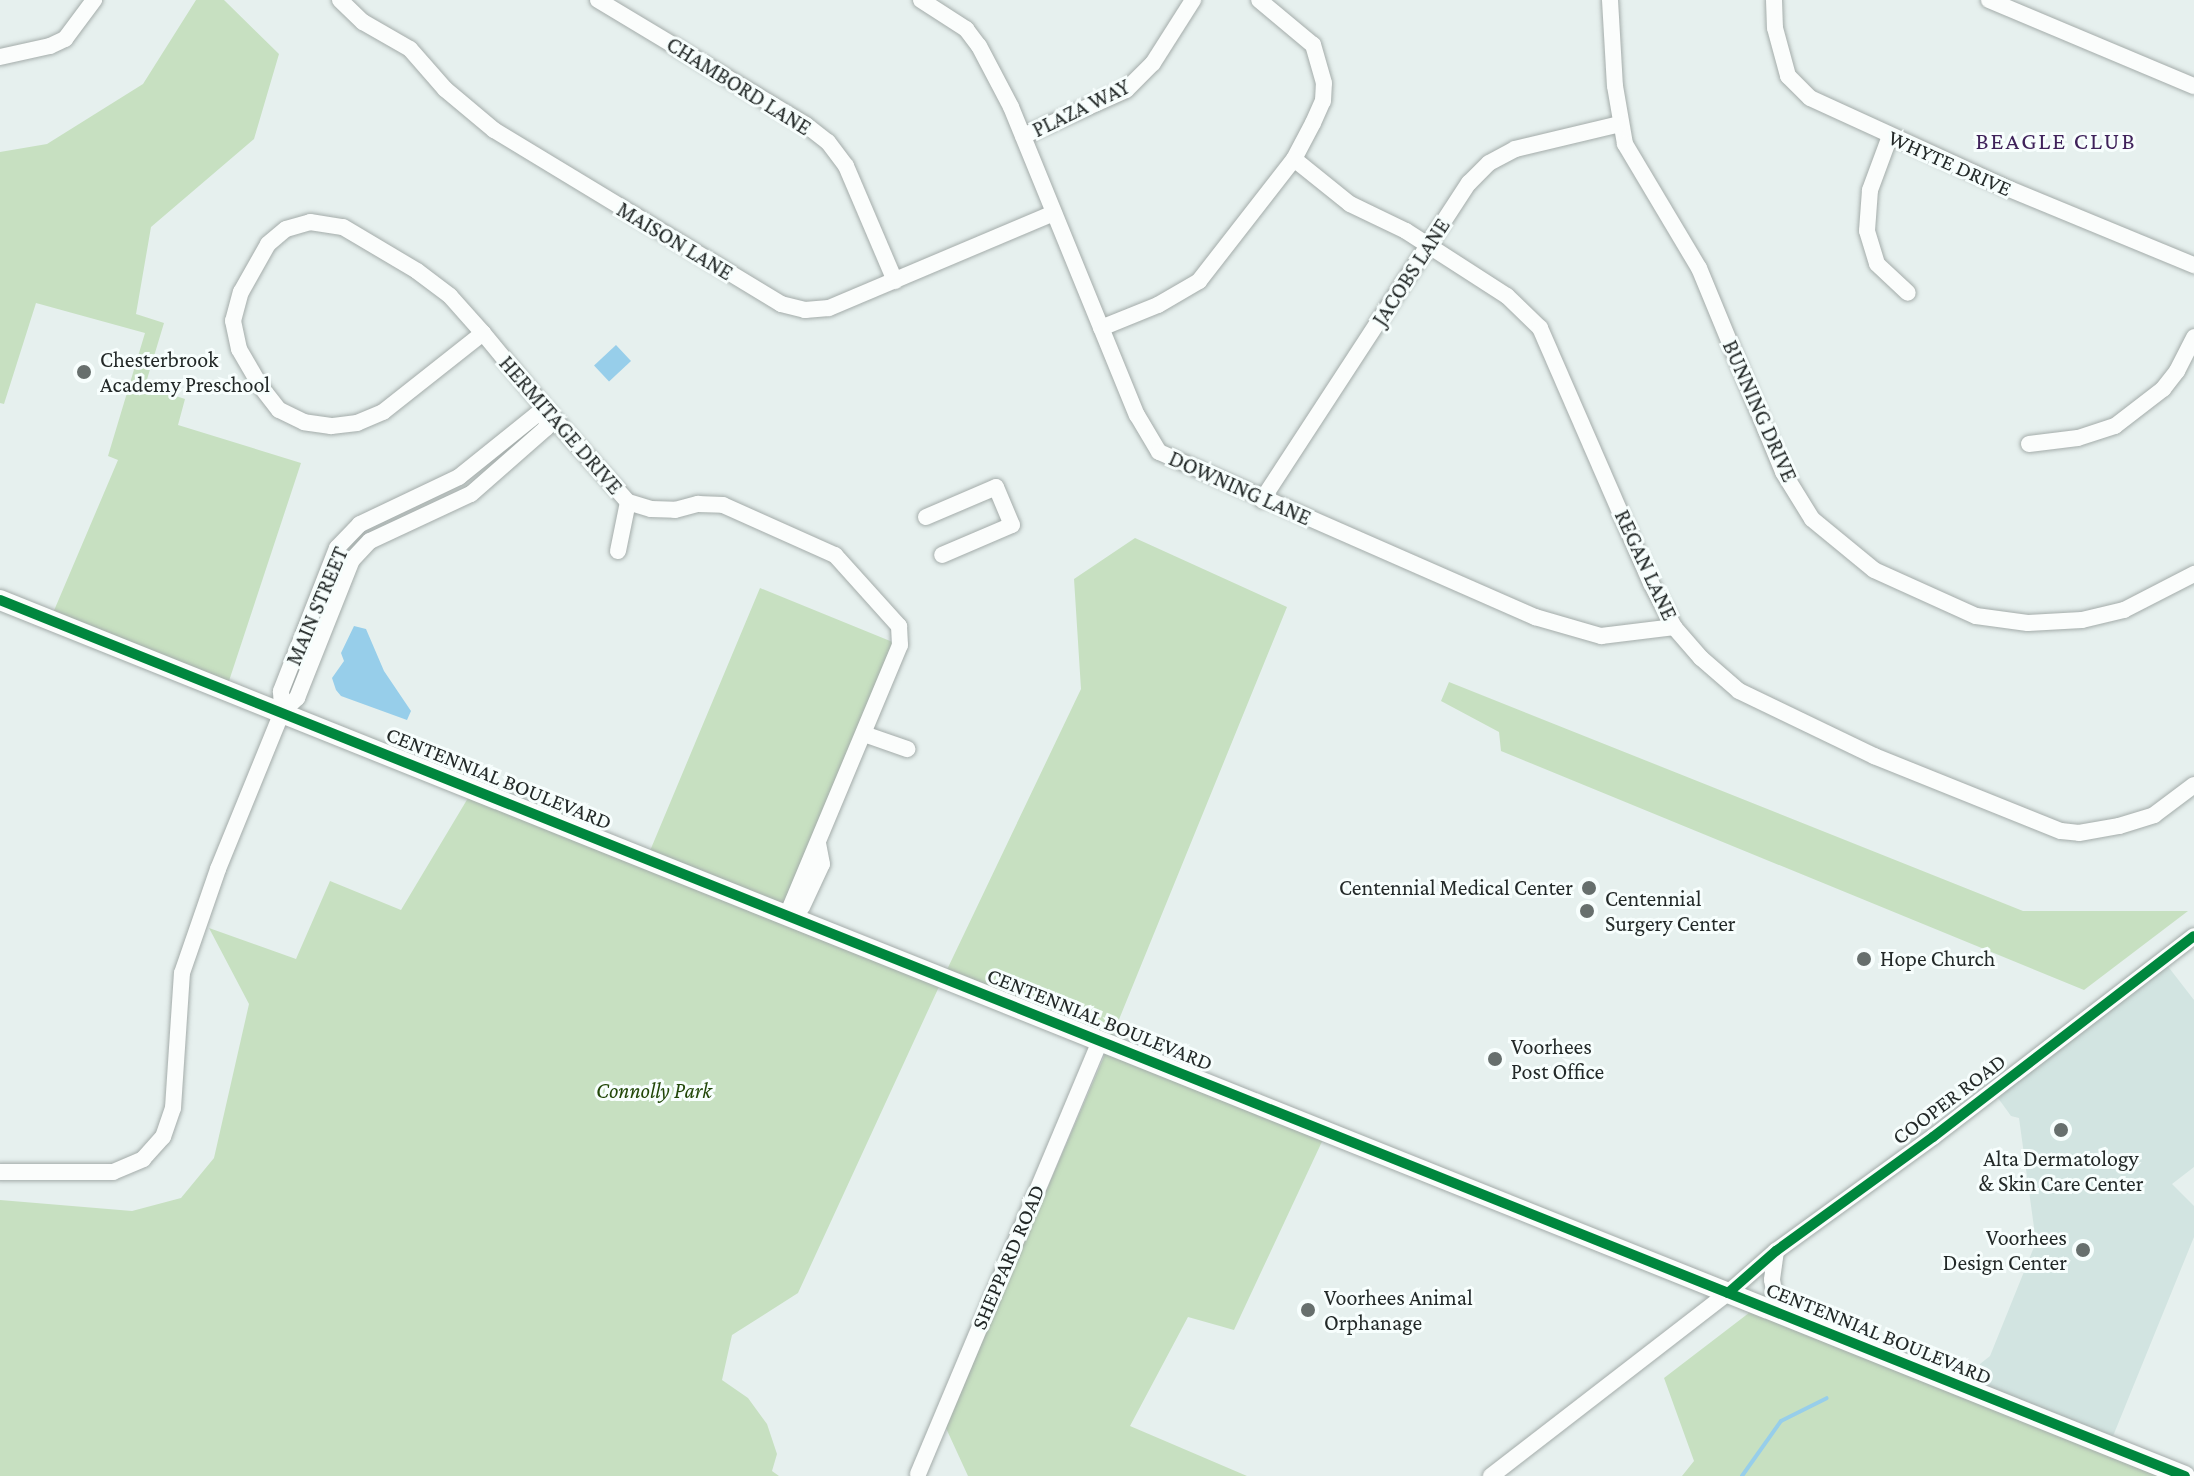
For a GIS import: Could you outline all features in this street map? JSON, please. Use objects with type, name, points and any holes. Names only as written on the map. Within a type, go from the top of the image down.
[{"type":"main road","name":"CENTENNIAL BOULEVARD","points":[[0,600],[2185,1476]]},
{"type":"street","points":[[0,57],[50,46],[65,39],[94,0]]},
{"type":"street","name":"MAISON LANE","points":[[340,0],[363,22],[410,49],[445,89],[494,130],[781,304],[805,310],[829,308],[1054,213]]},
{"type":"street","name":"CHAMBORD LANE","points":[[598,0],[806,125],[828,142],[846,166],[895,281]]},
{"type":"street","name":"DOWNING LANE","points":[[921,0],[966,29],[979,46],[1023,136],[1137,415],[1159,452],[1262,500],[1535,617],[1585,634],[1625,634],[1674,627]]},
{"type":"street","name":"PLAZA WAY","points":[[1023,136],[1126,90],[1153,63],[1193,0]]},
{"type":"street","points":[[1101,328],[1158,305],[1199,281],[1294,159],[1323,101],[1324,83],[1313,45],[1259,0]]},
{"type":"street","name":"BUNNING DRIVE","points":[[1610,0],[1620,124],[1633,162],[1699,268],[1783,472],[1812,519],[1864,562],[1916,590],[1976,616],[2028,623],[2104,616],[2163,593],[2194,574]]},
{"type":"street","name":"WHYTE DRIVE","points":[[1774,0],[1782,57],[1796,87],[1830,110],[2194,265]]},
{"type":"street","points":[[1989,0],[2194,86]]},
{"type":"street","name":"JACOBS LANE","points":[[1262,500],[1469,183],[1489,163],[1532,143],[1620,124]]},
{"type":"street","points":[[1890,136],[1870,190],[1867,231],[1877,264],[1908,293]]},
{"type":"street","name":"REGAN LANE","points":[[1294,159],[1350,204],[1429,245],[1507,296],[1540,328],[1651,583],[1674,627],[1701,658],[1739,691],[1874,756],[2061,831],[2079,833],[2119,826],[2154,815],[2194,785]]},
{"type":"street","name":"HERMITAGE DRIVE","points":[[483,333],[383,412],[357,423],[331,426],[304,422],[279,410],[261,387],[239,349],[233,321],[241,292],[268,244],[286,229],[310,222],[343,227],[417,271],[450,296],[483,333],[549,413],[628,502],[651,509],[675,510],[698,504],[723,505],[835,555],[899,626],[900,645],[818,841],[822,864],[792,917]]},
{"type":"street","points":[[2029,444],[2078,438],[2115,426],[2163,389],[2177,371],[2194,337]]},
{"type":"street","name":"MAIN STREET","points":[[0,1172],[113,1172],[143,1159],[163,1137],[173,1108],[182,973],[218,869],[282,712],[297,698],[352,560],[370,541],[471,494],[546,428],[549,413]]},
{"type":"street","points":[[926,517],[996,487],[1012,525],[942,555]]},
{"type":"street","points":[[618,551],[628,502]]},
{"type":"street","points":[[864,734],[907,749]]},
{"type":"street","name":"COOPER ROAD","points":[[1491,1476],[1728,1293],[1776,1251],[1933,1137],[2194,936]]},
{"type":"street","name":"SHEPPARD ROAD","points":[[918,1474],[1100,1041]]},
{"type":"street","points":[[1776,1251],[1772,1280],[1775,1296],[1785,1316]]},
{"type":"shaded area","points":[[2163,960],[2194,1000],[2194,1167],[2172,1184],[2194,1206],[2194,1237],[2109,1446],[1969,1391],[1980,1364],[1990,1356],[2036,1242],[2019,1118],[2011,1116],[1993,1091]]},
{"type":"green space","points":[[196,0],[224,0],[279,54],[254,139],[151,227],[136,314],[164,323],[145,386],[185,399],[178,425],[301,463],[226,690],[50,620],[118,460],[108,456],[145,333],[36,303],[4,404],[0,403],[0,152],[47,144],[143,84]]},
{"type":"green space","points":[[1135,538],[1287,607],[1109,1044],[1326,1133],[1234,1330],[1188,1317],[1130,1426],[1247,1476],[968,1476],[945,1426],[1109,1045],[943,978],[1081,689],[1074,579]]},
{"type":"green space","name":"Connolly Park","points":[[760,588],[900,645],[787,915],[943,978],[798,1293],[732,1335],[722,1380],[748,1398],[767,1424],[777,1454],[772,1471],[779,1476],[0,1476],[0,1200],[132,1211],[181,1198],[214,1158],[249,1004],[209,928],[296,959],[330,881],[401,910],[474,788],[647,858]]},
{"type":"green space","points":[[1449,682],[2023,911],[2188,911],[2084,990],[1501,751],[1499,732],[1441,701]]},
{"type":"green space","points":[[1758,1306],[2177,1476],[1682,1476],[1694,1461],[1664,1378]]},
{"type":"water","points":[[616,345],[631,361],[609,382],[594,365]]},
{"type":"water","points":[[354,626],[366,629],[384,671],[411,711],[407,720],[341,696],[336,690],[332,678],[344,661],[341,653]]},
{"type":"waterway","points":[[1742,1476],[1781,1421],[1827,1398]]},
{"type":"cycle path","points":[[0,600],[2185,1476]]},
{"type":"cycle path","points":[[1728,1293],[1776,1251],[1933,1137],[2194,936]]},
{"type":"place","name":"Chesterbrook Academy Preschool","points":[[84,372]]},
{"type":"place","name":"Centennial Medical Center","points":[[1589,888]]},
{"type":"place","name":"Centennial Surgery Center","points":[[1587,911]]},
{"type":"place","name":"Hope Church","points":[[1864,959]]},
{"type":"place","name":"Voorhees Post Office","points":[[1495,1059]]},
{"type":"place","name":"Alta Dermatology & Skin Care Center","points":[[2061,1130]]},
{"type":"place","name":"Voorhees Design Center","points":[[2083,1250]]},
{"type":"place","name":"Voorhees Animal Orphanage","points":[[1308,1310]]},
{"type":"district","name":"BEAGLE CLUB","points":[[2056,141]]}]
